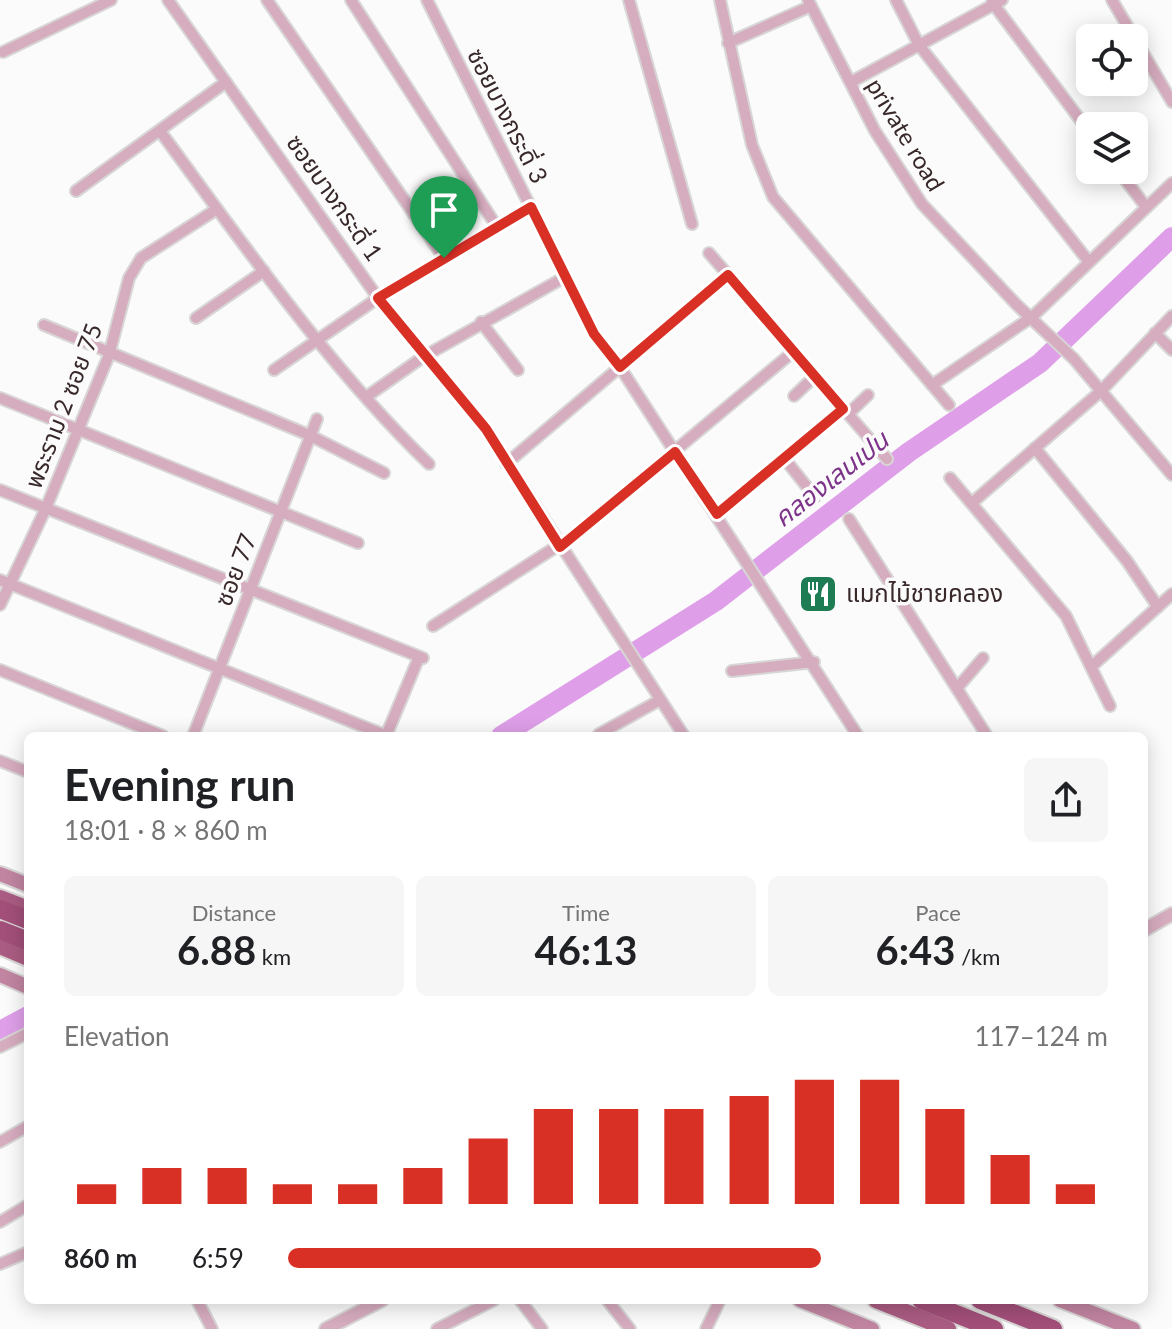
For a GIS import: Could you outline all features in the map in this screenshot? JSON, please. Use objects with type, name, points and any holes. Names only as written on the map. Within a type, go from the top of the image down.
[{"type":"highway","points":[[0,898],[24,907]]},
{"type":"highway","points":[[0,909],[24,918]]},
{"type":"highway","points":[[0,930],[24,950]]},
{"type":"highway","points":[[0,947],[24,951]]},
{"type":"highway","points":[[886,1304],[948,1329]]},
{"type":"highway","points":[[931,1304],[994,1329]]},
{"type":"highway","points":[[990,1304],[1053,1329]]},
{"type":"highway","points":[[1003,1304],[1065,1329]]},
{"type":"main road","points":[[0,874],[24,883]]},
{"type":"main road","points":[[0,975],[24,985]]},
{"type":"main road","points":[[810,1304],[872,1329]]},
{"type":"main road","points":[[1070,1304],[1133,1329]]},
{"type":"street","points":[[3,52],[111,0]]},
{"type":"street","name":"ซอยบางกระดี่ 1","points":[[168,0],[378,298],[423,357],[486,429],[678,732]]},
{"type":"street","points":[[267,0],[444,258]]},
{"type":"street","points":[[351,0],[497,227]]},
{"type":"street","name":"ซอยบางกระดี่ 3","points":[[427,0],[594,334],[620,367],[762,582],[856,732]]},
{"type":"street","points":[[629,0],[692,224]]},
{"type":"street","points":[[720,0],[752,145],[773,197],[949,405]]},
{"type":"street","points":[[896,0],[919,45],[1089,262]]},
{"type":"street","points":[[1112,0],[1172,102]]},
{"type":"street","points":[[851,82],[996,2],[1076,113]]},
{"type":"street","points":[[728,43],[809,3]]},
{"type":"street","name":"private road","points":[[809,3],[890,157],[922,204],[1058,342],[1101,391]]},
{"type":"street","points":[[76,191],[226,82]]},
{"type":"street","points":[[160,131],[317,340],[429,464]]},
{"type":"street","points":[[932,385],[1032,317],[1172,183]]},
{"type":"street","points":[[1129,184],[1146,207]]},
{"type":"street","points":[[274,370],[378,298],[531,207]]},
{"type":"street","name":"พระราม 2 ซอย 75","points":[[0,605],[4,582],[46,508],[109,355],[129,278],[141,258],[217,209]]},
{"type":"street","points":[[709,253],[887,459]]},
{"type":"street","points":[[196,318],[264,271]]},
{"type":"street","points":[[506,464],[728,275]]},
{"type":"street","points":[[366,397],[481,322],[565,277]]},
{"type":"street","points":[[973,502],[1101,391],[1172,316]]},
{"type":"street","points":[[481,322],[518,370]]},
{"type":"street","points":[[44,325],[109,355],[309,435],[384,473]]},
{"type":"street","points":[[1155,333],[1172,350]]},
{"type":"street","points":[[433,626],[560,546],[794,351]]},
{"type":"street","points":[[794,396],[815,376]]},
{"type":"street","points":[[1101,391],[1172,475]]},
{"type":"street","points":[[717,514],[784,458],[868,395]]},
{"type":"street","points":[[0,398],[77,433],[358,543]]},
{"type":"street","name":"ซอย 77","points":[[195,732],[317,419]]},
{"type":"street","points":[[1035,448],[1127,561],[1158,607]]},
{"type":"street","points":[[784,458],[815,497]]},
{"type":"street","points":[[950,478],[1066,616],[1110,706]]},
{"type":"street","points":[[0,490],[421,658],[389,732]]},
{"type":"street","points":[[849,519],[985,732]]},
{"type":"street","points":[[4,582],[377,732]]},
{"type":"street","points":[[1091,667],[1172,594]]},
{"type":"street","points":[[958,687],[983,658]]},
{"type":"street","points":[[732,671],[814,662]]},
{"type":"street","points":[[0,670],[153,732]]},
{"type":"street","points":[[603,732],[660,700]]},
{"type":"street","points":[[0,761],[24,770]]},
{"type":"street","points":[[1148,928],[1172,914]]},
{"type":"street","points":[[0,1047],[24,1035]]},
{"type":"street","points":[[0,1142],[24,1128]]},
{"type":"street","points":[[0,1222],[24,1207]]},
{"type":"street","points":[[0,1264],[24,1254]]},
{"type":"street","points":[[199,1304],[212,1329]]},
{"type":"street","points":[[326,1329],[374,1304]]},
{"type":"street","points":[[443,1328],[487,1304]]},
{"type":"street","points":[[523,1304],[542,1329]]},
{"type":"street","points":[[610,1304],[630,1329]]},
{"type":"street","points":[[706,1329],[718,1304]]},
{"type":"waterway","name":"คลองเลนเปน","points":[[507,732],[716,601],[909,452],[1040,363],[1172,237]]},
{"type":"waterway","name":"คลองเลนเปน","points":[[0,1031],[24,1018]]},
{"type":"place","name":"แมกไม้ชายคลอง","points":[[818,594]]},
{"type":"route","points":[[531,207],[594,334],[620,367],[728,275],[843,409],[717,514],[675,452],[560,547],[486,429],[423,357],[378,298],[444,258],[531,207]]}]
